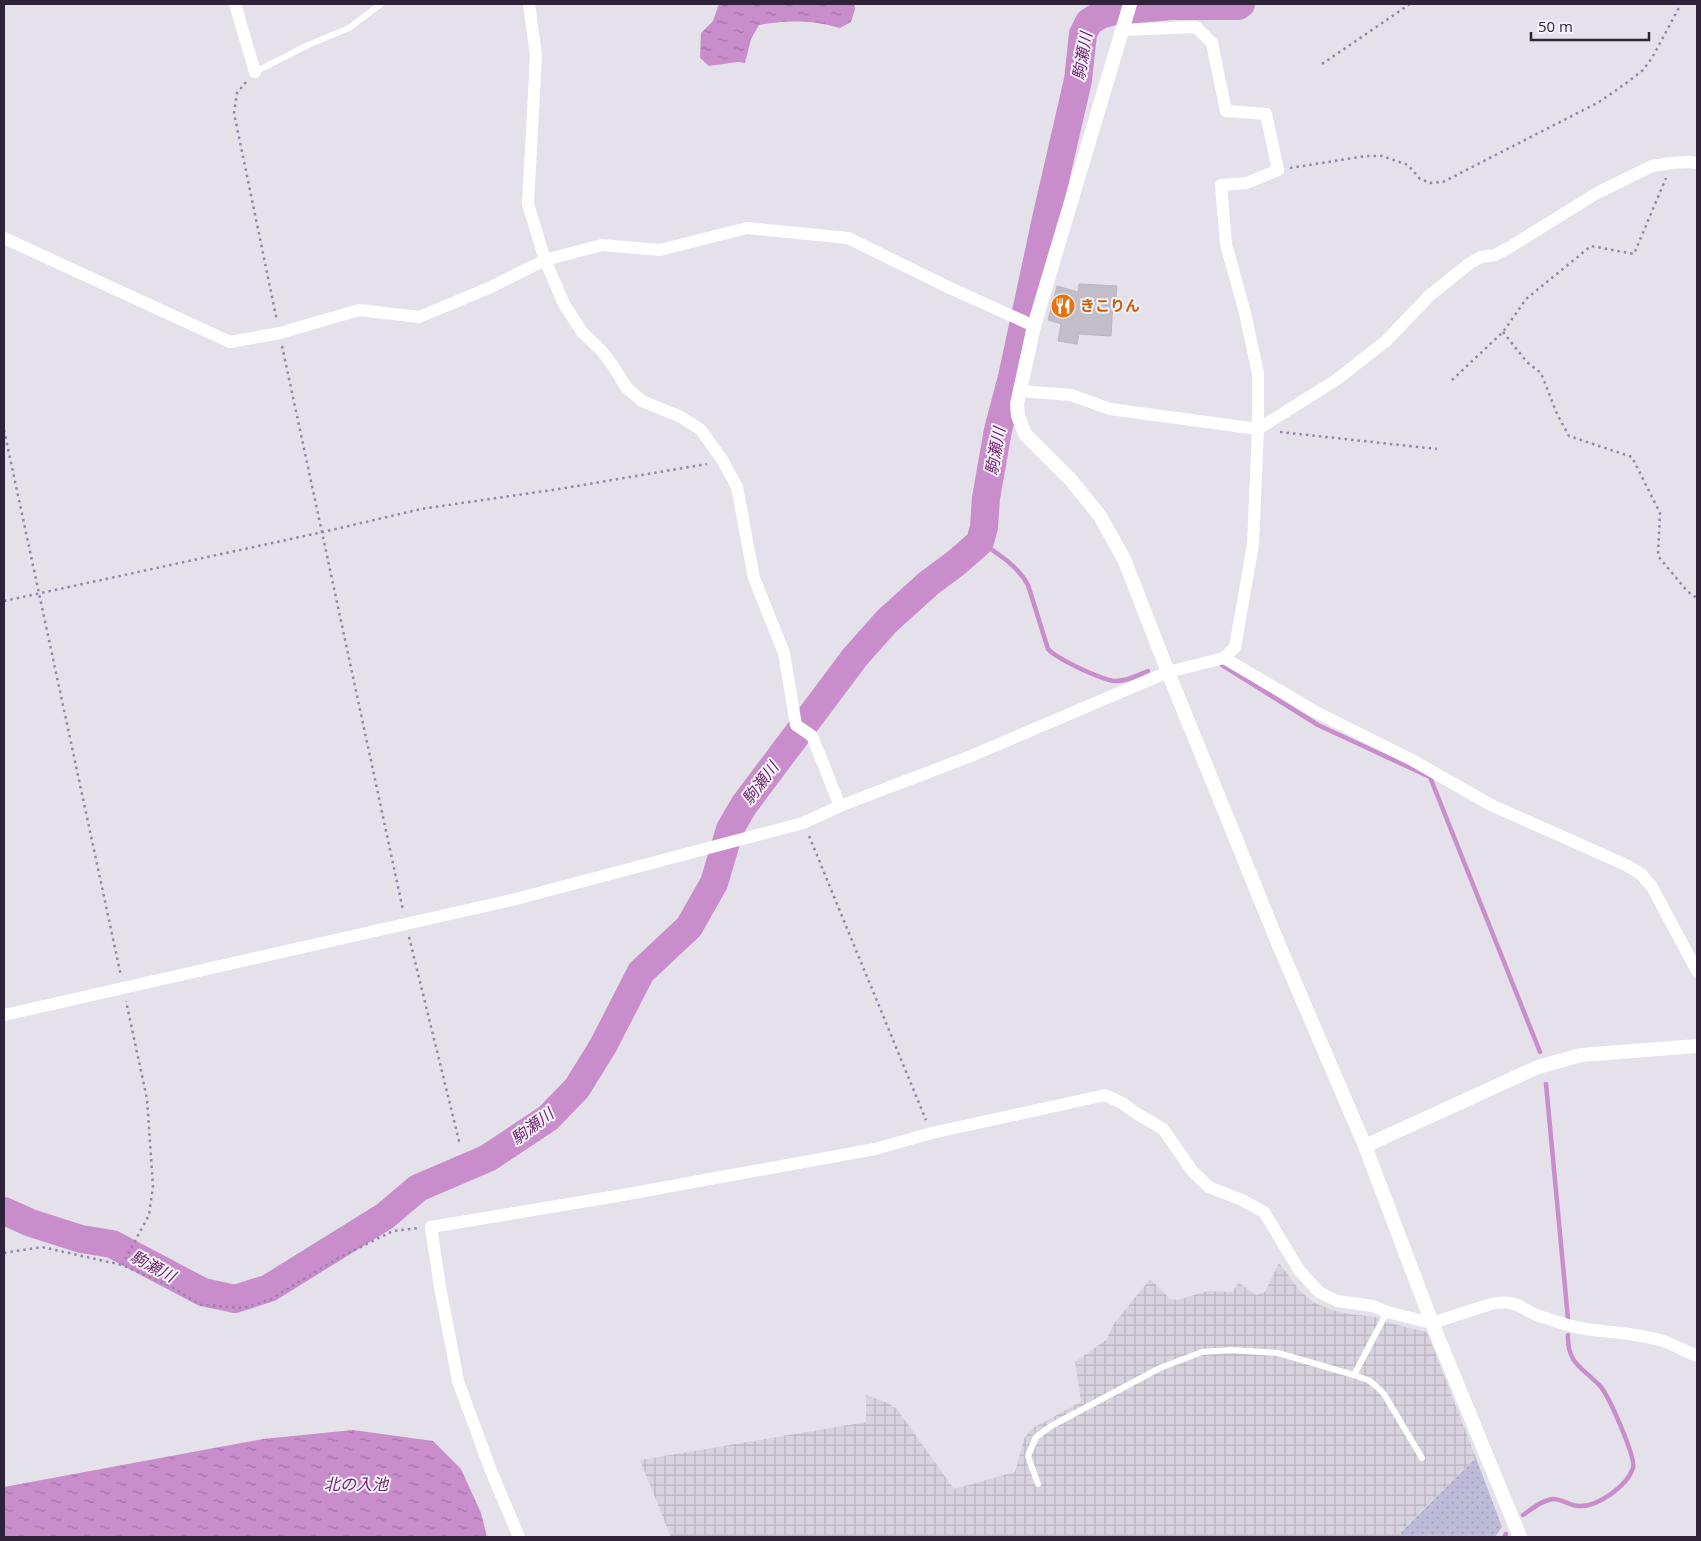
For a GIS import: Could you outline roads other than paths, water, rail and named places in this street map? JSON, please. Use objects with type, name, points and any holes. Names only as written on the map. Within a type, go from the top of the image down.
[{"type":"street","points":[[235,4],[255,72]]},
{"type":"street","points":[[529,4],[536,55],[528,204],[545,260],[564,304],[582,332],[602,351],[626,388],[642,401],[681,418],[701,430],[723,461],[737,487],[754,578],[784,653],[796,725],[812,736],[840,806]]},
{"type":"street","points":[[1130,4],[1034,326],[1017,404],[1018,416],[1025,434],[1070,479],[1100,516],[1124,559],[1278,943],[1365,1146],[1432,1323],[1520,1537]]},
{"type":"street","points":[[4,1014],[516,899],[804,823],[840,806],[971,756],[1168,672],[1224,658],[1235,647],[1253,545],[1258,429],[1258,373],[1245,312],[1226,244],[1221,184],[1247,183],[1278,170],[1266,114],[1226,111],[1212,43],[1196,27],[1124,27]]},
{"type":"street","points":[[1020,391],[1071,395],[1110,409],[1258,429],[1336,380],[1386,341],[1429,296],[1470,263],[1510,248],[1598,193],[1652,166],[1672,163],[1697,163]]},
{"type":"street","points":[[4,238],[230,342],[280,333],[359,310],[419,317],[489,288],[545,260],[602,245],[660,250],[747,228],[848,238],[950,288],[1034,326]]},
{"type":"street","points":[[1224,658],[1316,712],[1412,760],[1491,805],[1626,865],[1641,874],[1652,887],[1697,971]]},
{"type":"street","points":[[1365,1146],[1538,1067],[1581,1055],[1697,1046]]},
{"type":"street","points":[[519,1537],[491,1471],[458,1381],[431,1227],[618,1196],[875,1149],[932,1133],[1105,1095],[1122,1103],[1163,1129],[1192,1172],[1209,1187],[1242,1200],[1264,1212],[1299,1270],[1319,1292],[1337,1301],[1373,1306],[1387,1312],[1432,1323],[1492,1304],[1507,1302],[1522,1306],[1536,1315],[1584,1329],[1617,1332],[1666,1342],[1697,1356]]},
{"type":"lane","points":[[255,72],[308,45],[348,28],[381,4]]},
{"type":"lane","points":[[1354,1375],[1387,1312]]},
{"type":"lane","points":[[1038,1484],[1028,1456],[1036,1437],[1068,1417],[1160,1368],[1202,1352],[1230,1350],[1278,1353],[1368,1380],[1376,1385],[1384,1394],[1422,1458]]},
{"type":"water","points":[[719,4],[854,4],[855,9],[851,22],[840,28],[819,23],[800,22],[759,25],[751,39],[745,63],[738,62],[709,66],[700,58],[701,33],[713,21]]},
{"type":"water","name":"北の入池","points":[[353,1430],[433,1441],[461,1469],[481,1513],[487,1537],[4,1537],[4,1487],[263,1439]]},
{"type":"waterway","name":"駒瀬川","points":[[4,1211],[31,1223],[81,1239],[112,1244],[203,1292],[235,1299],[269,1288],[385,1216],[418,1188],[488,1158],[548,1118],[577,1088],[603,1046],[641,972],[689,927],[714,883],[730,829],[744,805],[855,657],[887,621],[929,583],[980,542],[984,527],[986,498],[998,430],[1012,377],[1078,80],[1083,34],[1089,22],[1100,15],[1114,11],[1171,6],[1238,6],[1241,4]]},
{"type":"waterway","points":[[980,542],[1007,560],[1024,578],[1028,585],[1048,649],[1053,653],[1079,668],[1114,681],[1127,679],[1148,671]]},
{"type":"waterway","points":[[1222,665],[1318,725],[1430,777],[1540,1052]]},
{"type":"waterway","points":[[1546,1084],[1568,1319]]},
{"type":"waterway","points":[[1523,1515],[1541,1503],[1553,1499],[1576,1506],[1595,1503],[1611,1494],[1625,1482],[1633,1468],[1626,1440],[1610,1402],[1601,1387],[1574,1360],[1568,1345],[1568,1335]]},
{"type":"place","name":"きこりん","points":[[1063,306]]}]
